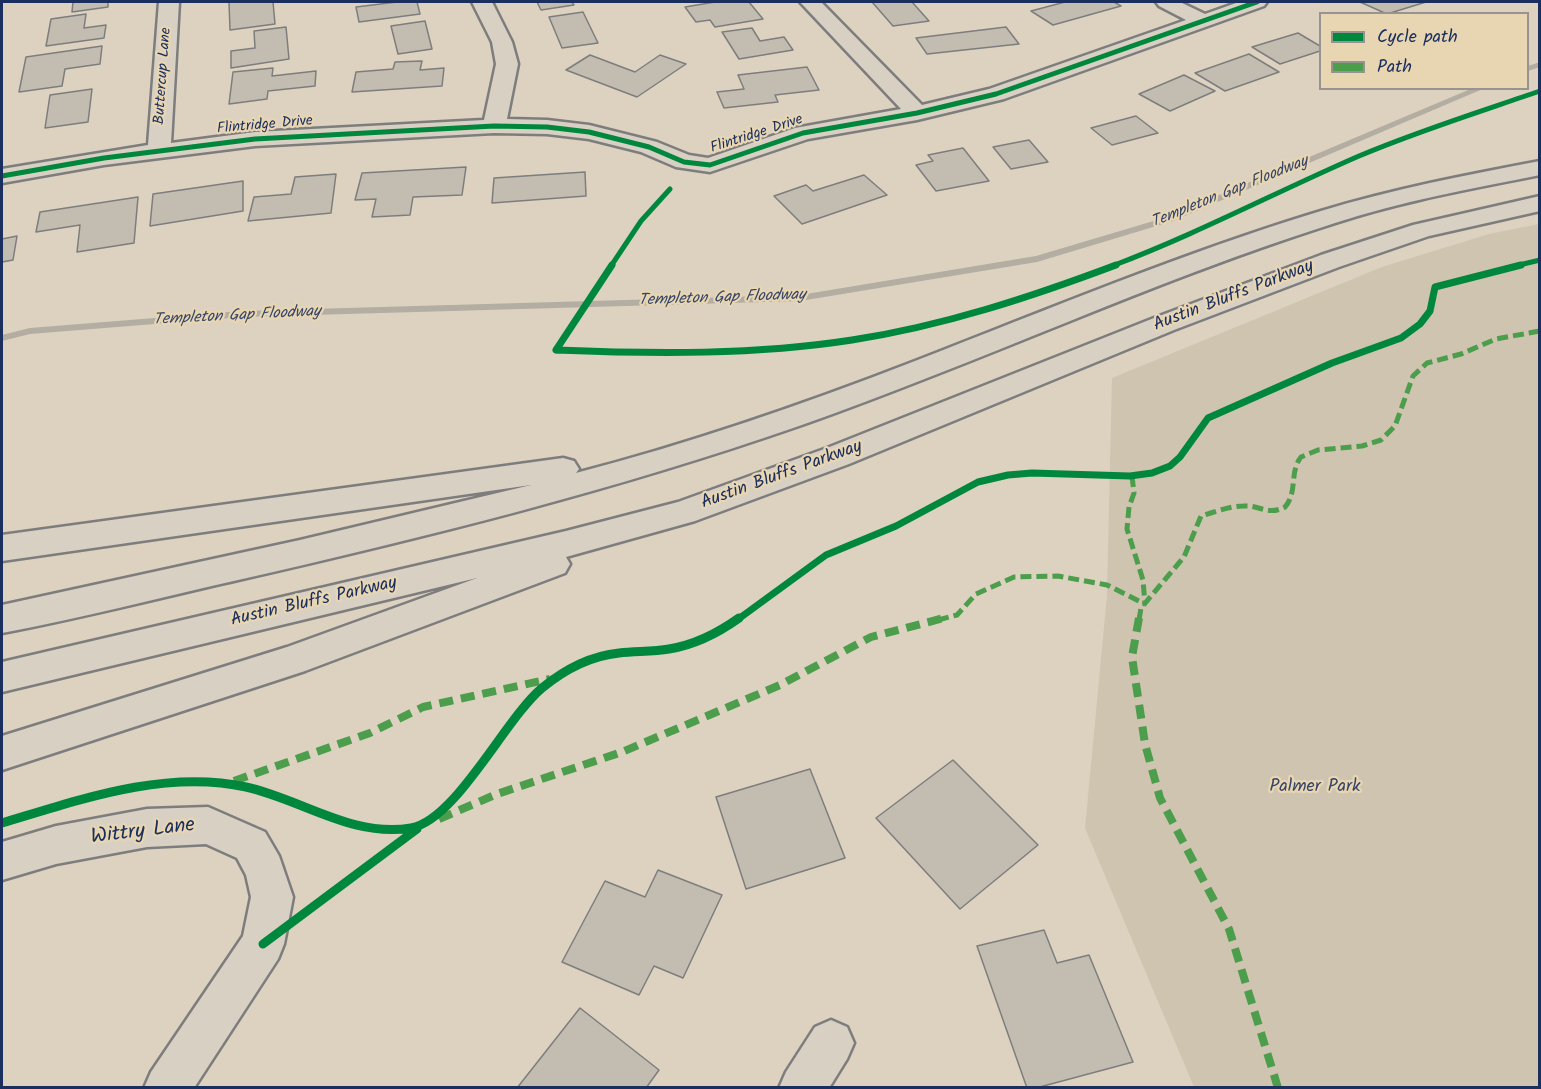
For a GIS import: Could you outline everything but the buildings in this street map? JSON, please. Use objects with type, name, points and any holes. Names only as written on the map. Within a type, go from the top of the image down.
[{"type":"main road","name":"Buttercup Lane","points":[[159,150],[169,2]]},
{"type":"main road","points":[[482,2],[502,42],[507,64],[494,126]]},
{"type":"main road","points":[[810,2],[917,112]]},
{"type":"main road","points":[[1166,2],[1203,21]]},
{"type":"main road","name":"Flintridge Drive","points":[[2,176],[159,150],[334,133],[494,126],[547,127],[589,132],[649,147],[684,162],[710,165],[803,133],[917,112],[986,97],[1027,85],[1257,2]]},
{"type":"main road","points":[[2,619],[529,498],[645,465],[793,417],[1278,233],[1395,197],[1539,168]]},
{"type":"main road","name":"Austin Bluffs Parkway","points":[[2,676],[566,544],[684,512],[849,452],[1164,324],[1330,261],[1422,230],[1539,202]]},
{"type":"main road","points":[[2,548],[551,471],[719,442]]},
{"type":"main road","points":[[2,753],[292,660],[505,584],[684,512]]},
{"type":"main road","name":"Wittry Lane","points":[[2,861],[56,844],[147,828],[208,825],[250,845],[265,870],[272,897],[263,944],[167,1088]]},
{"type":"main road","points":[[802,1088],[831,1043]]},
{"type":"green space","name":"Palmer Park","points":[[1539,224],[1539,1087],[1194,1087],[1085,828],[1107,596],[1112,378],[1382,267],[1489,234]]},
{"type":"waterway","name":"Templeton Gap Floodway","points":[[1529,69],[1540,64]]},
{"type":"waterway","name":"Templeton Gap Floodway","points":[[2,338],[30,331],[242,314],[800,298],[1037,259],[1170,219],[1476,90]]},
{"type":"marked path","points":[[1278,1088],[1229,929],[1160,798],[1145,744],[1132,657],[1141,608],[1184,557],[1201,516],[1238,506],[1250,506],[1270,512],[1285,507],[1293,494],[1295,470],[1301,457],[1318,450],[1362,446],[1381,440],[1395,426],[1408,385],[1422,366],[1432,361],[1461,354],[1496,339],[1540,331]]},
{"type":"marked path","points":[[1132,476],[1134,493],[1129,507],[1127,529],[1143,580],[1145,604]]},
{"type":"marked path","points":[[439,819],[497,794],[622,752],[780,685],[871,637],[957,615],[976,594],[1014,577],[1058,576],[1107,585],[1145,604]]},
{"type":"marked path","points":[[234,781],[370,733],[423,707],[550,679]]},
{"type":"cycle path","points":[[2,176],[104,158],[255,139],[494,126],[547,127],[589,132],[649,147],[684,162],[710,165],[803,133],[917,113],[996,94],[1257,2]]},
{"type":"cycle path","points":[[556,350],[653,353],[752,350],[852,340],[946,320],[1030,295],[1140,256],[1222,221],[1360,155],[1540,91]]},
{"type":"cycle path","points":[[556,350],[641,221],[670,189]]},
{"type":"cycle path","points":[[2,823],[120,790],[181,782],[212,782],[264,791],[347,823],[391,830],[413,828],[428,822],[443,809],[531,698],[558,676],[580,663],[608,654],[675,648],[708,636],[734,622],[826,555],[896,526],[987,479],[1032,473],[1130,476],[1152,473],[1170,466],[1180,457],[1208,418],[1332,363],[1401,338],[1420,324],[1430,311],[1435,287],[1540,260]]},
{"type":"cycle path","points":[[263,944],[417,829]]}]
